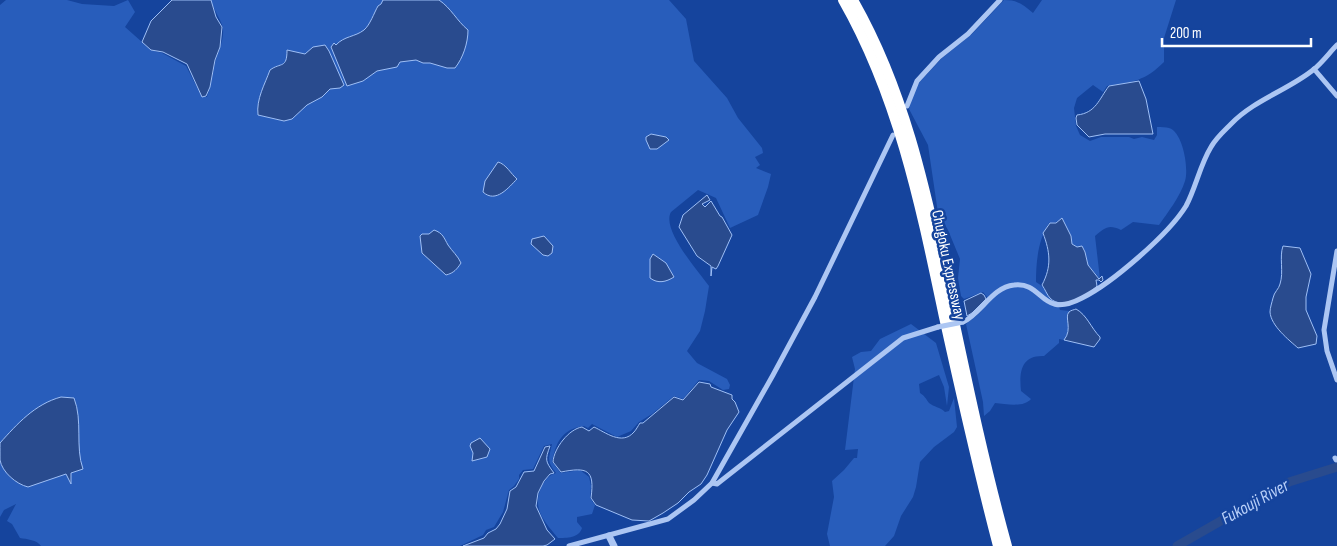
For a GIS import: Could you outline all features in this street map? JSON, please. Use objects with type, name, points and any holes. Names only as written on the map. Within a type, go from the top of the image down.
[{"type":"highway","name":"Chugoku Expressway","points":[[843,0],[878,73],[891,106],[906,154],[998,546]]},
{"type":"highway","name":"Chugoku Expressway","points":[[853,0],[887,70],[912,142],[933,223],[979,434],[1007,546]]},
{"type":"street","points":[[907,106],[917,82],[939,57],[968,34],[1000,0]]},
{"type":"street","points":[[712,483],[717,484],[903,338],[938,326],[963,322],[971,318],[993,296],[1012,285],[1023,284],[1030,287],[1049,303],[1058,305],[1081,299],[1101,286],[1146,249],[1172,224],[1186,204],[1212,146],[1234,122],[1262,101],[1314,70],[1337,45]]},
{"type":"street","points":[[1314,70],[1337,96]]},
{"type":"street","points":[[569,546],[668,519],[694,500],[712,483],[815,296],[893,135]]},
{"type":"street","points":[[1337,251],[1324,330],[1327,351],[1337,380]]},
{"type":"street","points":[[609,536],[614,546]]},
{"type":"shaded area","points":[[6,0],[67,0],[82,4],[114,6],[128,0],[135,12],[125,27],[151,50],[162,53],[186,66],[202,97],[207,97],[223,33],[223,26],[211,0],[669,0],[686,19],[694,61],[727,98],[738,118],[762,148],[763,153],[755,157],[760,165],[756,168],[771,174],[758,215],[730,228],[716,198],[698,190],[671,212],[669,219],[671,229],[682,250],[709,286],[700,331],[687,351],[697,363],[727,379],[730,385],[729,389],[723,390],[709,381],[699,380],[683,399],[674,396],[639,422],[631,431],[617,437],[592,424],[588,428],[584,426],[565,433],[558,443],[552,462],[561,473],[580,470],[589,477],[591,486],[590,498],[595,505],[592,514],[577,517],[577,522],[582,528],[578,534],[572,537],[558,538],[544,520],[539,508],[538,501],[542,486],[551,475],[556,473],[549,459],[552,444],[544,446],[533,469],[523,470],[519,475],[519,479],[509,490],[503,512],[494,527],[486,530],[483,535],[460,546],[41,546],[29,539],[20,538],[12,524],[7,521],[16,504],[4,510],[0,517],[0,5]]},
{"type":"shaded area","points":[[172,0],[211,0],[216,17],[222,27],[220,47],[206,96],[202,97],[187,64],[163,52],[151,50],[142,42],[151,21]]},
{"type":"shaded area","points":[[383,0],[439,0],[447,7],[468,30],[464,50],[455,68],[447,68],[416,60],[400,62],[397,67],[377,71],[363,81],[347,86],[331,47],[334,43],[336,45],[342,40],[364,30]]},
{"type":"shaded area","points":[[1004,0],[1020,3],[1033,13],[1042,0],[1176,0],[1164,38],[1164,62],[1151,73],[1138,80],[1107,86],[1103,92],[1093,85],[1077,98],[1074,108],[1076,126],[1080,135],[1090,141],[1101,137],[1129,137],[1134,139],[1142,137],[1154,140],[1157,135],[1157,127],[1169,128],[1178,136],[1181,143],[1184,152],[1186,175],[1180,193],[1159,225],[1133,222],[1121,230],[1113,227],[1107,228],[1095,236],[1100,279],[1088,265],[1082,246],[1077,247],[1072,244],[1071,236],[1062,219],[1049,223],[1038,251],[1036,282],[1058,303],[1060,310],[1070,311],[1066,336],[1064,340],[1059,339],[1059,343],[1044,356],[1030,358],[1023,366],[1021,371],[1021,391],[1031,399],[1028,402],[1009,405],[995,403],[984,416],[983,402],[966,324],[982,311],[987,297],[983,292],[964,299],[961,296],[958,278],[960,259],[948,230],[938,213],[928,145],[909,109],[915,87],[942,58],[972,34]]},
{"type":"shaded area","points":[[325,45],[344,85],[340,88],[330,89],[322,97],[307,105],[292,119],[284,121],[258,115],[260,97],[270,70],[285,63],[287,50],[305,54],[313,47]]},
{"type":"shaded area","points":[[1139,81],[1146,99],[1153,134],[1105,134],[1089,137],[1077,125],[1077,115],[1093,108],[1109,86]]},
{"type":"shaded area","points":[[651,134],[666,137],[669,140],[657,149],[650,149],[646,137]]},
{"type":"shaded area","points":[[498,162],[506,167],[517,179],[502,193],[493,196],[488,195],[483,192],[485,181]]},
{"type":"shaded area","points":[[707,195],[710,200],[702,204],[705,207],[711,201],[732,235],[718,266],[716,269],[712,267],[711,276],[711,266],[697,256],[679,227],[683,215]]},
{"type":"shaded area","points":[[1062,218],[1071,236],[1072,244],[1077,247],[1082,246],[1088,265],[1099,279],[1102,276],[1103,280],[1101,282],[1096,280],[1097,286],[1088,294],[1075,300],[1061,303],[1055,302],[1050,298],[1042,285],[1049,265],[1047,246],[1043,233],[1050,223],[1056,223]]},
{"type":"shaded area","points":[[434,230],[443,236],[461,263],[455,270],[446,275],[422,253],[420,236],[422,234],[429,234]]},
{"type":"shaded area","points":[[544,236],[553,246],[552,253],[548,256],[543,255],[531,244],[532,239]]},
{"type":"shaded area","points":[[1283,246],[1300,248],[1311,274],[1306,297],[1306,310],[1317,336],[1316,344],[1298,348],[1281,332],[1271,317],[1272,303],[1282,275],[1281,255]]},
{"type":"shaded area","points":[[653,254],[666,263],[674,277],[662,282],[650,278],[650,259]]},
{"type":"shaded area","points":[[981,293],[986,299],[967,316],[964,301]]},
{"type":"shaded area","points":[[1076,309],[1100,337],[1094,347],[1064,340],[1068,332],[1068,314]]},
{"type":"shaded area","points":[[911,324],[936,343],[949,387],[947,406],[944,387],[939,375],[919,384],[920,393],[929,403],[945,412],[949,411],[954,398],[957,427],[954,432],[934,447],[920,462],[913,497],[901,516],[894,536],[885,546],[830,546],[827,534],[834,497],[832,481],[854,458],[857,458],[858,449],[845,450],[855,369],[852,357],[861,352],[871,351],[880,339]]},
{"type":"shaded area","points":[[699,382],[710,384],[711,387],[732,395],[732,399],[739,412],[727,430],[707,475],[701,484],[678,503],[649,521],[632,520],[596,505],[591,498],[592,481],[587,472],[577,470],[561,472],[553,462],[559,445],[572,431],[582,427],[589,431],[594,427],[614,437],[624,438],[629,436],[640,423],[643,423],[674,397],[683,400]]},
{"type":"shaded area","points":[[61,397],[74,398],[77,407],[79,452],[83,469],[71,473],[71,484],[66,474],[28,487],[10,477],[4,469],[0,460],[0,443],[20,422],[35,410],[43,404]]},
{"type":"shaded area","points":[[480,438],[490,449],[487,457],[472,461],[471,443]]},
{"type":"shaded area","points":[[550,446],[547,460],[554,473],[550,474],[544,481],[538,493],[536,506],[547,530],[555,539],[543,546],[463,546],[484,538],[488,533],[496,529],[507,509],[510,491],[516,487],[524,472],[534,471],[545,447]]},
{"type":"waterway","name":"Fukouji River","points":[[1177,546],[1289,482],[1337,467]]}]
